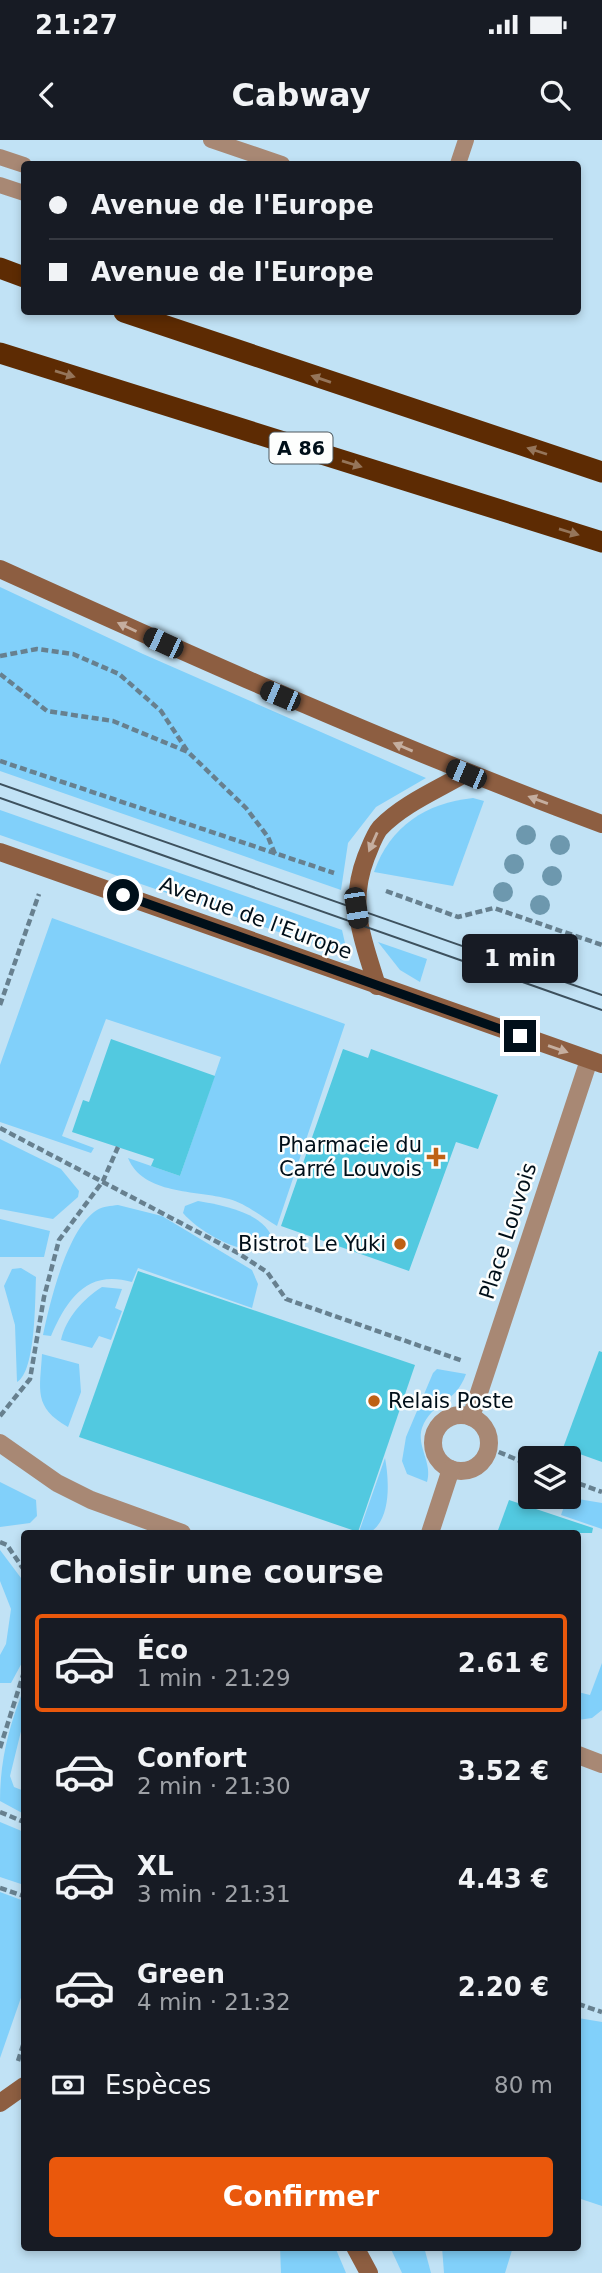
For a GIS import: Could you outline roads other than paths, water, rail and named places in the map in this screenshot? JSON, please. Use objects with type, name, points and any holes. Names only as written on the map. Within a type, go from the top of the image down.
[{"type":"highway","points":[[0,268],[21,276]]},
{"type":"highway","points":[[133,315],[602,472]]},
{"type":"highway","name":"A 86","points":[[0,354],[602,542]]},
{"type":"main road","points":[[0,569],[257,686],[466,774],[602,824]]},
{"type":"main road","name":"Avenue de l'Europe","points":[[377,986],[358,923],[358,881],[378,830],[408,806],[466,774]]},
{"type":"main road","name":"Avenue de l'Europe","points":[[0,852],[595,1062]]},
{"type":"main road","points":[[0,2103],[21,2088]]},
{"type":"main road","points":[[357,2251],[369,2273]]},
{"type":"street","name":"Place Louvois","points":[[471,1417],[595,1062]]},
{"type":"street","points":[[463,1415],[471,1417],[486,1429],[489,1448],[479,1465],[470,1469],[452,1469],[437,1459],[434,1433],[446,1419],[463,1415]]},
{"type":"street","points":[[0,1443],[57,1483],[91,1500],[175,1530]]},
{"type":"street","points":[[431,1530],[452,1469]]},
{"type":"street","points":[[581,1756],[602,1763]]},
{"type":"lane","points":[[211,140],[273,161]]},
{"type":"lane","points":[[459,161],[466,140]]},
{"type":"lane","points":[[0,157],[21,164]]},
{"type":"lane","points":[[0,185],[21,192]]},
{"type":"tram line","points":[[0,784],[602,995]]},
{"type":"tram line","points":[[0,798],[602,1010]]},
{"type":"place","name":"Pharmacie du Carré Louvois","points":[[436,1157]]},
{"type":"place","name":"Bistrot Le Yuki","points":[[400,1244]]},
{"type":"place","name":"Relais Poste","points":[[374,1401]]}]
